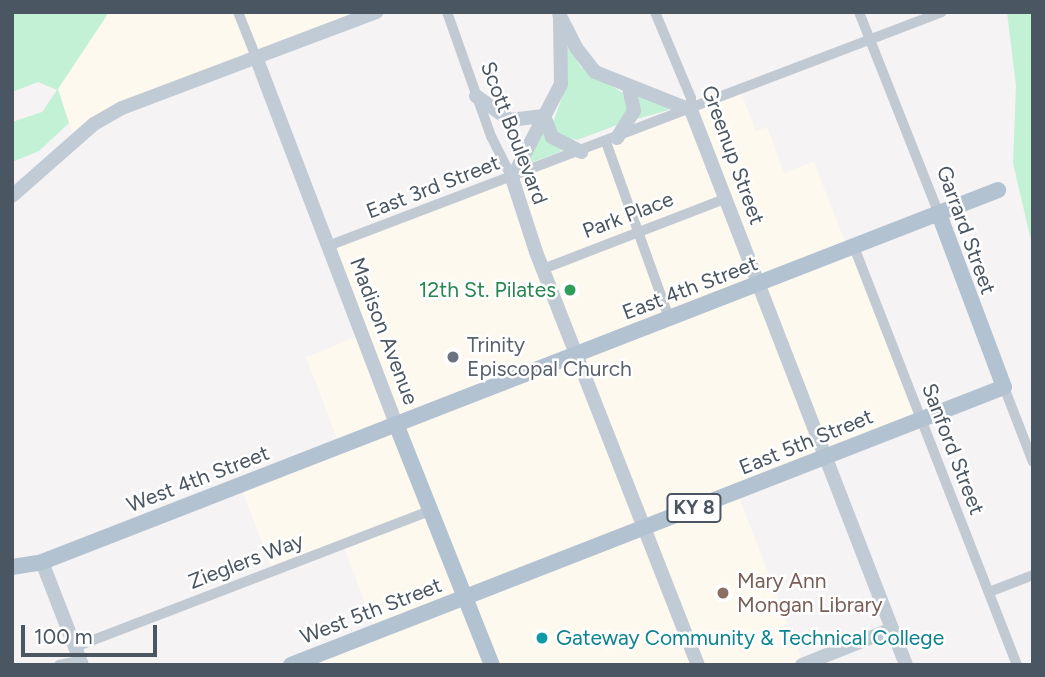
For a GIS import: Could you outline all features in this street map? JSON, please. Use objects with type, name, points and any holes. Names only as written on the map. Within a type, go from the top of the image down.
[{"type":"main road","points":[[12,195],[94,124],[122,108],[376,12]]},
{"type":"main road","points":[[559,13],[584,61],[595,72],[629,88],[691,110]]},
{"type":"main road","points":[[512,178],[561,84],[559,13]]},
{"type":"main road","name":"Madison Avenue","points":[[256,57],[396,424],[492,665]]},
{"type":"main road","points":[[612,140],[634,111],[629,88]]},
{"type":"main road","points":[[476,96],[510,120],[544,116]]},
{"type":"main road","name":"Greenup Street","points":[[691,110],[905,665]]},
{"type":"main road","points":[[544,116],[552,137],[581,152]]},
{"type":"main road","name":"Scott Boulevard","points":[[512,178],[543,269],[578,353]]},
{"type":"main road","name":"East 4th Street","points":[[396,424],[998,190]]},
{"type":"main road","name":"Garrard Street","points":[[939,214],[1004,387]]},
{"type":"main road","points":[[578,353],[698,665]]},
{"type":"main road","name":"East 5th Street","points":[[466,596],[1004,387]]},
{"type":"main road","name":"West 4th Street","points":[[12,567],[42,562],[396,424]]},
{"type":"main road","points":[[42,562],[79,658]]},
{"type":"main road","name":"West 5th Street","points":[[291,665],[466,596]]},
{"type":"main road","points":[[802,665],[892,629]]},
{"type":"street","name":"Madison Avenue","points":[[237,12],[256,57]]},
{"type":"street","name":"Scott Boulevard","points":[[447,12],[476,96],[512,178]]},
{"type":"street","name":"Greenup Street","points":[[655,12],[691,98],[691,110]]},
{"type":"street","name":"Garrard Street","points":[[859,12],[939,214]]},
{"type":"street","name":"East 3rd Street","points":[[328,246],[581,152],[942,12]]},
{"type":"street","points":[[612,140],[637,232],[669,318]]},
{"type":"street","name":"Park Place","points":[[543,269],[727,198]]},
{"type":"street","name":"Sanford Street","points":[[854,247],[1017,665]]},
{"type":"street","name":"Garrard Street","points":[[1004,387],[1033,462]]},
{"type":"street","name":"Zieglers Way","points":[[59,665],[431,510]]},
{"type":"street","points":[[989,592],[1033,575]]},
{"type":"shaded area","points":[[109,12],[377,12],[122,108],[76,141],[57,89]]},
{"type":"shaded area","points":[[740,90],[756,131],[767,127],[784,173],[814,162],[845,242],[854,247],[921,420],[737,492],[804,665],[291,665],[376,632],[343,545],[273,571],[240,485],[340,446],[306,357],[362,335],[328,246]]},
{"type":"green space","points":[[109,12],[58,89],[69,123],[39,151],[12,162],[12,122],[42,112],[57,90],[38,82],[12,92],[12,14]]},
{"type":"green space","points":[[1007,12],[1033,12],[1033,249],[1013,163],[1016,86]]},
{"type":"green space","points":[[566,43],[581,67],[623,93],[629,109],[617,125],[577,140],[557,136],[553,122],[565,89]]},
{"type":"green space","points":[[637,94],[669,108],[669,110],[637,119]]},
{"type":"green space","points":[[543,132],[562,151],[525,165]]},
{"type":"place","name":"12th St. Pilates","points":[[570,290]]},
{"type":"place","name":"Trinity Episcopal Church","points":[[453,357]]},
{"type":"place","name":"Mary Ann Mongan Library","points":[[723,593]]},
{"type":"place","name":"Gateway Community & Technical College","points":[[542,638]]}]
